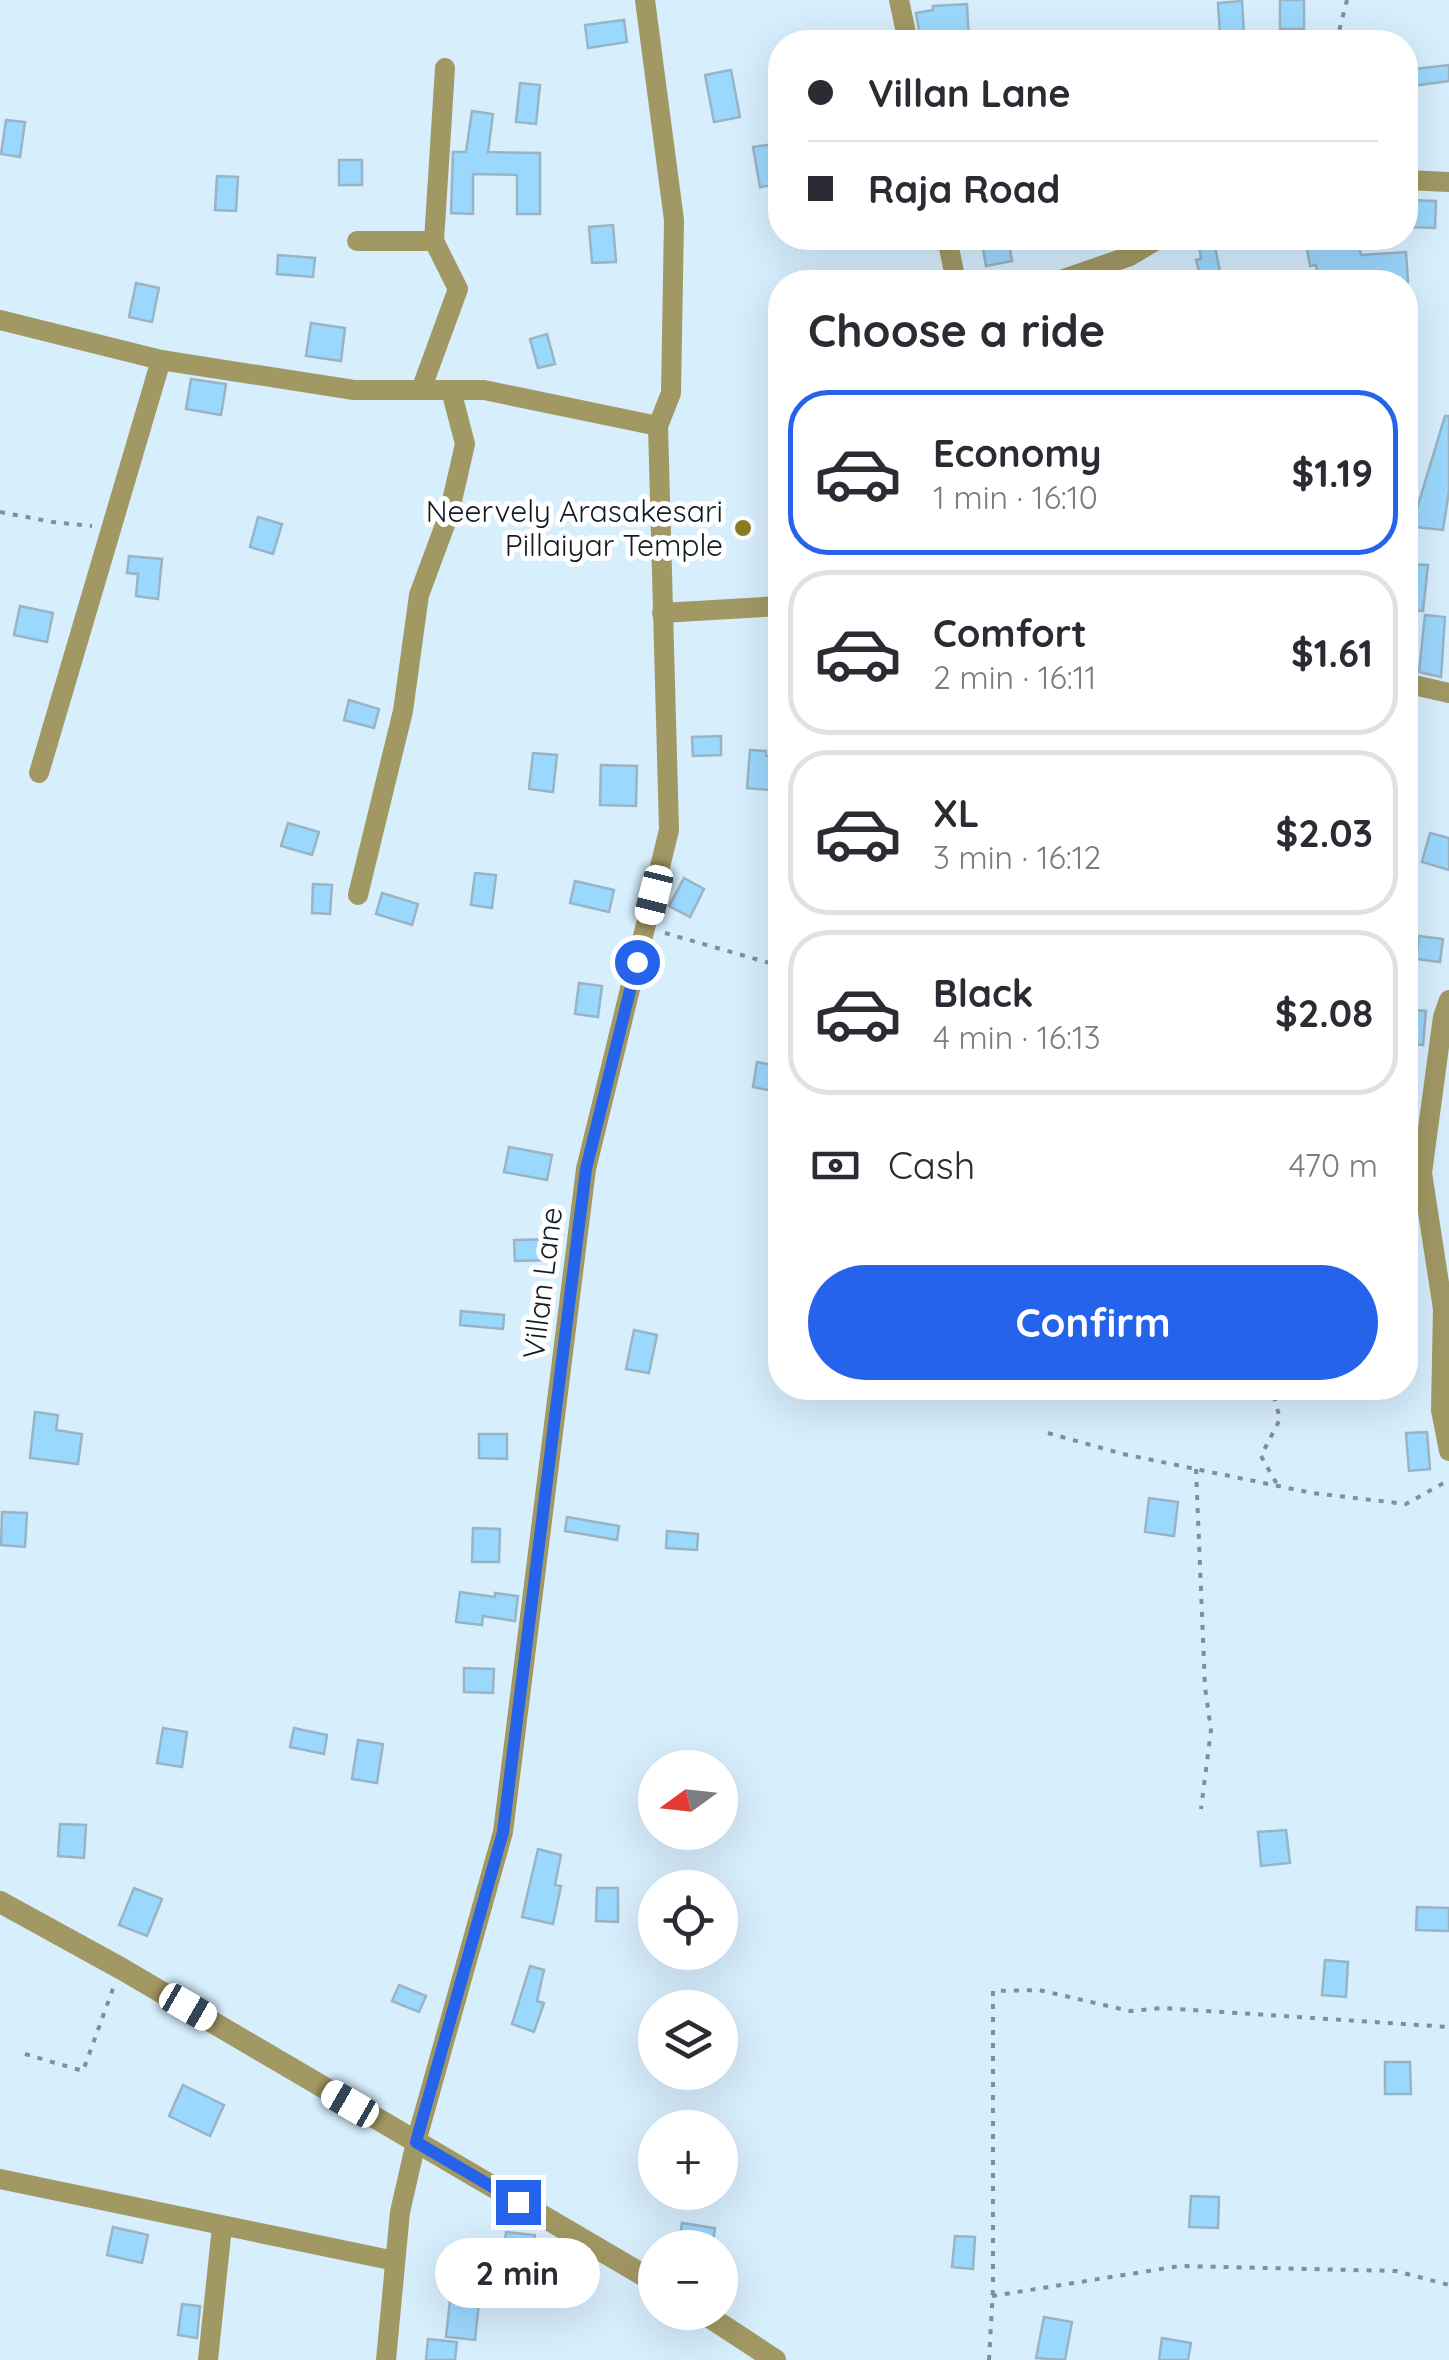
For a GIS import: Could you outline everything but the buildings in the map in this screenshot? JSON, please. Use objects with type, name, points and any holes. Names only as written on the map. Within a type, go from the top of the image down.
[{"type":"street","name":"Villan Lane","points":[[386,2360],[400,2212],[503,1832],[586,1169],[670,830],[658,426],[671,393],[674,220],[646,0]]},
{"type":"street","points":[[900,0],[906,30]]},
{"type":"street","points":[[421,390],[458,289],[434,241],[445,68]]},
{"type":"street","points":[[1418,181],[1449,182]]},
{"type":"street","points":[[357,241],[434,241]]},
{"type":"street","points":[[1090,270],[1140,250]]},
{"type":"street","points":[[0,320],[160,360],[354,390],[484,390],[658,426]]},
{"type":"street","points":[[39,773],[160,360]]},
{"type":"street","points":[[358,895],[404,711],[420,595],[449,514],[465,444],[451,390]]},
{"type":"street","points":[[662,614],[768,607]]},
{"type":"street","points":[[1418,686],[1449,694]]},
{"type":"street","points":[[1449,1000],[1422,1173],[1443,1308],[1442,1410],[1449,1451]]},
{"type":"street","points":[[0,1902],[120,1967],[638,2272]]},
{"type":"street","points":[[0,2179],[396,2260]]},
{"type":"street","points":[[208,2360],[225,2226]]},
{"type":"street","points":[[729,2330],[775,2360]]},
{"type":"path","points":[[1339,30],[1347,0]]},
{"type":"path","points":[[0,512],[112,527]]},
{"type":"path","points":[[646,928],[768,963]]},
{"type":"path","points":[[1275,1400],[1280,1418],[1261,1456],[1278,1486]]},
{"type":"path","points":[[1048,1434],[1312,1494],[1406,1504],[1449,1480]]},
{"type":"path","points":[[1196,1469],[1210,1730],[1200,1809]]},
{"type":"path","points":[[25,2054],[83,2071],[120,1967]]},
{"type":"path","points":[[989,2360],[993,1991],[1039,1990],[1130,2010],[1162,2008],[1449,2027]]},
{"type":"path","points":[[992,2296],[1180,2266],[1396,2272],[1449,2285]]},
{"type":"place","name":"Neervely Arasakesari Pillaiyar Temple","points":[[743,528]]},
{"type":"route","points":[[518,2202],[416,2142],[503,1832],[586,1169],[637,962]]}]
